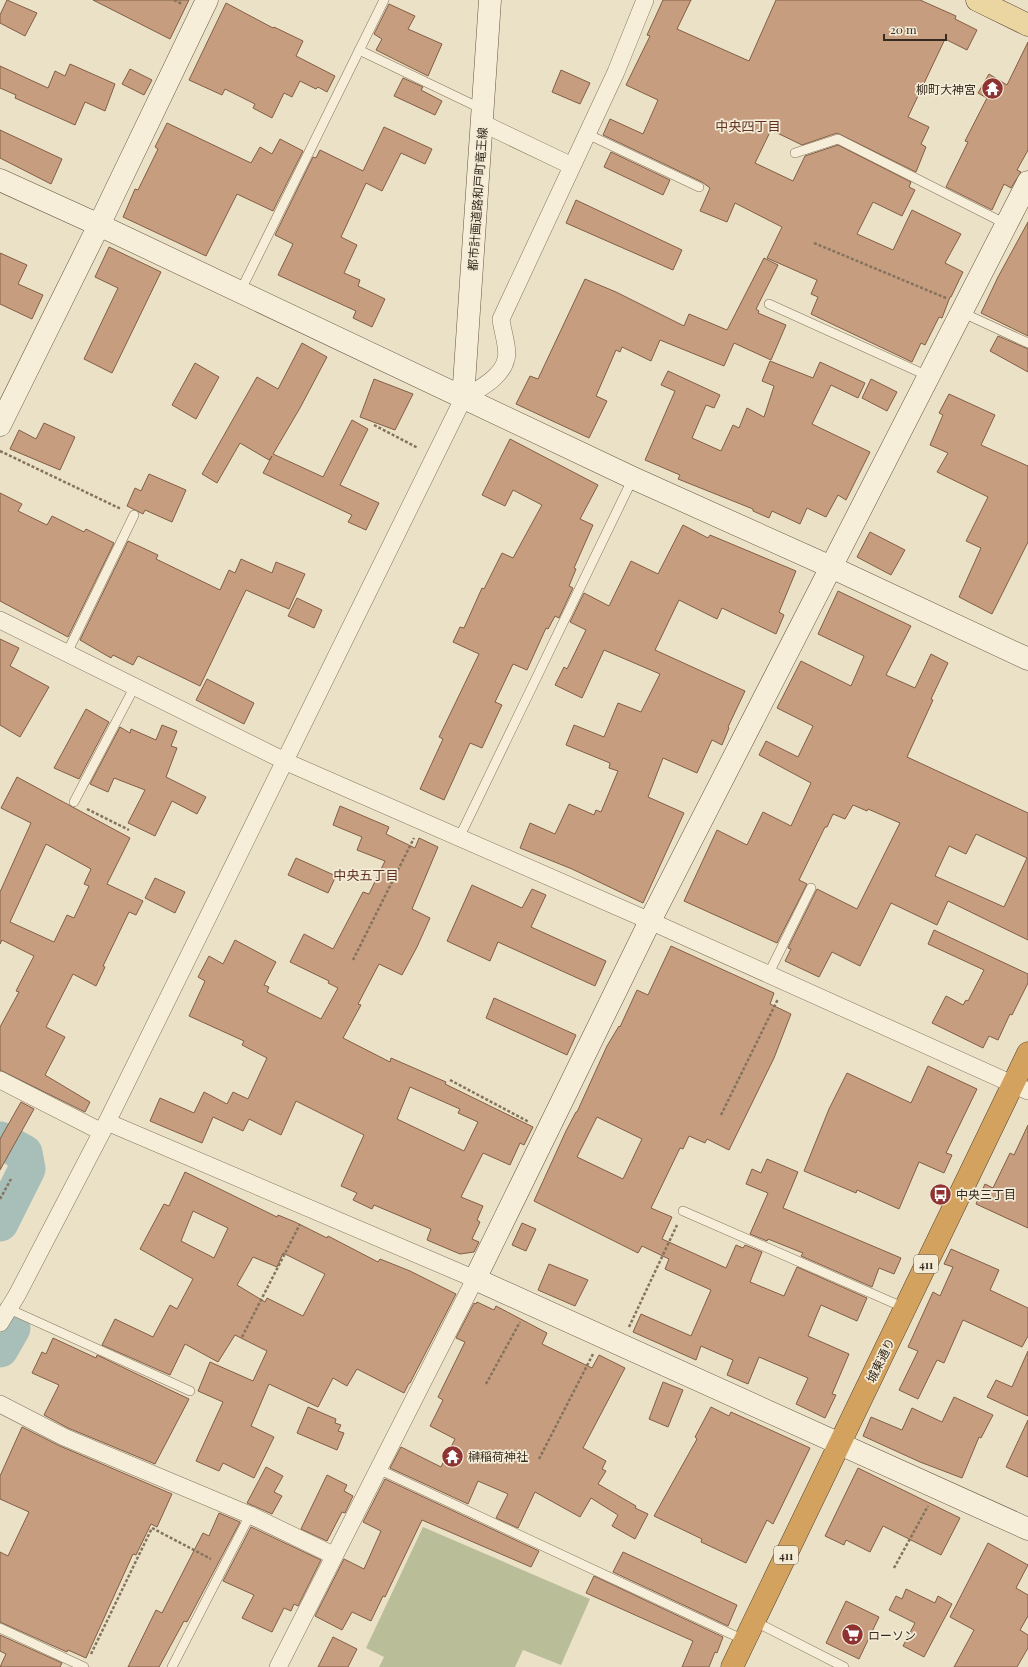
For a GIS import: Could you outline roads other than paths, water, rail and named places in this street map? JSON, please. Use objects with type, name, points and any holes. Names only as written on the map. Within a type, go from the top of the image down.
[{"type":"highway","name":"城東通り","points":[[732,1667],[905,1308],[1020,1088],[1028,1053]]},
{"type":"main road","points":[[977,0],[1028,25]]},
{"type":"street","points":[[0,425],[99,225],[207,0]]},
{"type":"street","name":"都市計画道路和戸町竜王線","points":[[464,398],[490,0]]},
{"type":"street","points":[[6,1314],[104,1127],[464,398],[491,380],[499,372],[506,360],[507,351],[501,319],[588,134],[646,0]]},
{"type":"street","points":[[482,116],[572,166]]},
{"type":"street","points":[[0,180],[99,225],[633,478],[831,567],[1028,659]]},
{"type":"street","points":[[278,1667],[333,1555],[475,1279],[650,921],[1028,182]]},
{"type":"street","points":[[0,620],[285,761],[650,921],[1020,1088]]},
{"type":"street","points":[[0,1080],[104,1127],[309,1208],[475,1279],[1028,1529]]},
{"type":"street","points":[[0,1404],[64,1436],[250,1515],[333,1555]]},
{"type":"lane","points":[[240,292],[384,0]]},
{"type":"lane","points":[[359,50],[482,116]]},
{"type":"lane","points":[[588,134],[699,187]]},
{"type":"lane","points":[[795,153],[838,139],[1006,224]]},
{"type":"lane","points":[[769,304],[928,376]]},
{"type":"lane","points":[[963,309],[1028,343]]},
{"type":"lane","points":[[459,838],[633,478]]},
{"type":"lane","points":[[67,653],[134,515]]},
{"type":"lane","points":[[74,802],[135,686]]},
{"type":"lane","points":[[768,974],[811,888]]},
{"type":"lane","points":[[683,1211],[905,1308]]},
{"type":"lane","points":[[6,1314],[190,1391]]},
{"type":"lane","points":[[378,1469],[744,1640]]},
{"type":"lane","points":[[172,1667],[250,1515]]},
{"type":"lane","points":[[754,1621],[844,1667]]},
{"type":"lane","points":[[0,1628],[86,1664]]},
{"type":"waterway","points":[[0,1140],[24,1153],[27,1169],[0,1223]]},
{"type":"waterway","points":[[0,1322],[12,1328],[0,1349]]},
{"type":"place","name":"柳町大神宮","points":[[992,89]]},
{"type":"place","name":"中央三丁目","points":[[941,1194]]},
{"type":"place","name":"榊稲荷神社","points":[[453,1456]]},
{"type":"place","name":"ローソン","points":[[853,1635]]},
{"type":"district","name":"中央四丁目","points":[[748,125]]},
{"type":"district","name":"中央五丁目","points":[[366,874]]}]
